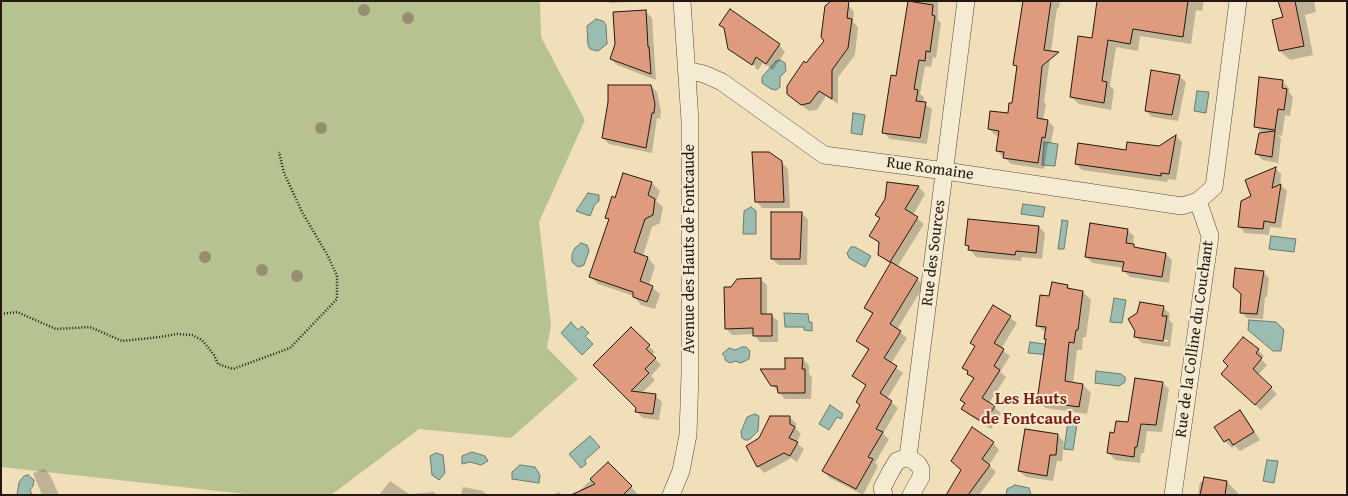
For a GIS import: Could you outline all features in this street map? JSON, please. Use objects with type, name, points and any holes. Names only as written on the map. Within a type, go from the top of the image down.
[{"type":"street","name":"Avenue des Hauts de Fontcaude","points":[[671,495],[680,471],[688,436],[691,268],[690,121],[682,1]]},
{"type":"street","name":"Rue des Sources","points":[[908,457],[966,1]]},
{"type":"street","points":[[1198,201],[1214,187],[1238,1]]},
{"type":"street","name":"Rue Romaine","points":[[686,70],[704,74],[722,82],[824,155],[945,171],[1182,206],[1198,201]]},
{"type":"street","name":"Rue de la Colline du Couchant","points":[[1173,495],[1210,236],[1198,201]]},
{"type":"street","points":[[884,495],[882,488],[897,461],[908,457],[918,464],[921,469],[921,477],[911,495]]},
{"type":"path","points":[[1,314],[17,312],[32,317],[56,330],[90,327],[122,341],[177,334],[192,335],[202,340],[218,364],[234,369],[290,348],[337,299],[337,276],[328,256],[302,212],[284,173],[279,152]]},
{"type":"green space","points":[[1,1],[540,1],[541,37],[585,120],[539,222],[551,325],[547,348],[578,379],[511,438],[419,429],[331,495],[254,495],[1,467]]},
{"type":"water","points":[[596,19],[603,21],[606,25],[607,44],[598,51],[590,49],[588,45],[587,26]]},
{"type":"water","points":[[780,60],[785,63],[786,71],[780,77],[780,87],[776,90],[771,89],[762,83],[762,77],[776,61]]},
{"type":"water","points":[[1197,91],[1209,92],[1206,113],[1194,111]]},
{"type":"water","points":[[853,113],[865,115],[862,135],[851,133]]},
{"type":"water","points":[[1044,142],[1058,144],[1055,166],[1042,165]]},
{"type":"water","points":[[588,193],[599,195],[599,201],[595,204],[590,216],[576,211]]},
{"type":"water","points":[[1023,204],[1045,207],[1043,217],[1021,214]]},
{"type":"water","points":[[751,207],[756,211],[756,234],[743,234],[744,211]]},
{"type":"water","points":[[1062,220],[1068,221],[1064,249],[1058,249]]},
{"type":"water","points":[[1271,236],[1296,239],[1294,252],[1269,249]]},
{"type":"water","points":[[581,243],[587,245],[589,251],[584,265],[578,267],[572,262],[572,254],[575,248]]},
{"type":"water","points":[[851,247],[855,247],[871,256],[865,267],[849,258],[847,253]]},
{"type":"water","points":[[1114,298],[1126,300],[1122,323],[1110,322]]},
{"type":"water","points":[[784,313],[808,314],[809,322],[812,322],[812,331],[804,330],[804,327],[785,327]]},
{"type":"water","points":[[1249,320],[1276,322],[1284,330],[1281,351],[1273,351],[1248,330]]},
{"type":"water","points":[[571,322],[578,330],[582,326],[589,333],[585,336],[593,344],[582,355],[561,333]]},
{"type":"water","points":[[1030,342],[1051,345],[1050,355],[1028,353]]},
{"type":"water","points":[[746,347],[750,351],[749,359],[741,363],[735,361],[730,363],[725,360],[725,357],[722,354],[729,348],[735,350]]},
{"type":"water","points":[[1096,371],[1121,374],[1125,377],[1125,382],[1119,386],[1095,383]]},
{"type":"water","points":[[830,405],[843,414],[841,419],[837,417],[829,430],[819,424]]},
{"type":"water","points":[[755,414],[759,416],[758,431],[749,440],[745,440],[742,438],[741,432],[747,417]]},
{"type":"water","points":[[1068,422],[1077,424],[1073,450],[1064,449]]},
{"type":"water","points":[[590,436],[600,447],[585,460],[586,464],[581,468],[569,454]]},
{"type":"water","points":[[472,452],[485,456],[488,461],[481,465],[470,462],[462,464],[462,456]]},
{"type":"water","points":[[436,453],[443,455],[445,473],[439,480],[432,475],[430,456]]},
{"type":"water","points":[[1267,460],[1278,461],[1274,483],[1263,481]]},
{"type":"water","points":[[520,465],[535,467],[540,475],[539,483],[512,479],[512,472]]},
{"type":"water","points":[[28,475],[34,480],[33,486],[30,490],[32,495],[17,495],[19,482],[24,476]]},
{"type":"water","points":[[1015,485],[1029,488],[1031,495],[1006,495],[1007,489]]},
{"type":"building","points":[[831,1],[849,1],[847,18],[852,19],[848,48],[832,70],[832,99],[819,91],[810,103],[801,105],[787,94],[787,86],[804,61],[806,63],[824,41],[821,37],[825,6]]},
{"type":"building","points":[[908,1],[933,5],[932,15],[935,16],[930,52],[926,51],[925,61],[919,60],[914,89],[918,90],[916,101],[926,102],[920,138],[882,133],[891,75],[896,76]]},
{"type":"building","points":[[1023,1],[1051,1],[1044,50],[1059,52],[1042,66],[1037,118],[1048,120],[1045,138],[1042,137],[1038,163],[1003,158],[1004,152],[996,151],[999,131],[988,129],[990,111],[1008,113],[1009,103],[1012,103],[1017,66],[1013,65]]},
{"type":"building","points":[[1097,1],[1188,1],[1183,37],[1133,29],[1130,44],[1108,40],[1102,81],[1107,82],[1104,103],[1070,97],[1078,36],[1092,38]]},
{"type":"building","points":[[1278,1],[1295,1],[1304,46],[1279,51],[1272,20],[1283,17]]},
{"type":"building","points":[[730,9],[780,44],[766,64],[756,57],[752,65],[728,49],[724,28],[719,25]]},
{"type":"building","points":[[646,10],[651,74],[610,59],[615,44],[613,12]]},
{"type":"building","points":[[1151,70],[1180,75],[1172,115],[1145,111]]},
{"type":"building","points":[[1259,77],[1283,80],[1282,88],[1287,89],[1284,110],[1278,109],[1275,130],[1254,127]]},
{"type":"building","points":[[608,85],[651,85],[655,104],[646,148],[602,138],[608,102]]},
{"type":"building","points":[[1275,131],[1272,157],[1255,154],[1259,133]]},
{"type":"building","points":[[1176,135],[1169,174],[1161,173],[1161,176],[1075,164],[1078,143],[1126,150],[1127,142],[1159,146]]},
{"type":"building","points":[[752,152],[769,152],[782,161],[784,202],[755,202]]},
{"type":"building","points":[[1276,167],[1272,188],[1281,184],[1275,223],[1264,221],[1263,229],[1238,227],[1241,201],[1251,196],[1245,180]]},
{"type":"building","points":[[623,173],[652,182],[648,195],[655,199],[653,215],[645,219],[634,252],[648,257],[640,281],[653,286],[647,302],[633,297],[633,292],[589,277],[609,219],[605,218],[612,196],[615,198]]},
{"type":"building","points":[[887,182],[919,186],[905,209],[918,217],[890,262],[878,255],[879,242],[869,236],[880,218],[875,215],[885,199]]},
{"type":"building","points":[[771,212],[802,212],[800,259],[771,259]]},
{"type":"building","points":[[968,219],[1039,226],[1036,253],[1016,251],[1015,255],[968,250],[969,246],[965,245]]},
{"type":"building","points":[[1090,223],[1128,229],[1126,243],[1134,244],[1134,247],[1166,253],[1162,277],[1122,271],[1124,262],[1085,257]]},
{"type":"building","points":[[891,262],[918,278],[890,324],[901,331],[884,358],[897,366],[880,393],[892,401],[876,429],[883,432],[868,457],[873,459],[856,489],[822,471],[860,405],[856,402],[866,385],[852,376],[869,349],[856,341],[873,313],[864,308]]},
{"type":"building","points":[[1235,268],[1264,271],[1257,314],[1240,313],[1241,294],[1233,287]]},
{"type":"building","points":[[761,278],[761,314],[772,314],[772,336],[753,336],[753,328],[725,329],[724,287],[731,287],[737,279]]},
{"type":"building","points":[[1052,282],[1068,285],[1067,288],[1083,291],[1078,330],[1076,330],[1074,343],[1069,342],[1065,381],[1083,384],[1079,407],[1037,401],[1046,339],[1044,339],[1046,327],[1036,326],[1040,295],[1049,296]]},
{"type":"building","points":[[1140,302],[1164,306],[1162,316],[1167,316],[1163,341],[1134,337],[1135,331],[1128,319],[1137,313]]},
{"type":"building","points":[[993,305],[1011,316],[994,343],[1004,349],[994,366],[1000,370],[982,398],[995,406],[984,423],[961,409],[965,403],[960,400],[974,378],[967,374],[968,371],[962,368],[975,346],[970,343]]},
{"type":"building","points":[[631,327],[650,345],[646,349],[656,358],[645,369],[649,373],[631,391],[656,394],[653,414],[635,412],[636,408],[593,365]]},
{"type":"building","points":[[1243,337],[1259,349],[1256,353],[1262,358],[1253,369],[1272,387],[1255,405],[1221,374],[1228,366],[1223,361]]},
{"type":"building","points":[[785,358],[803,358],[802,369],[805,369],[805,393],[778,393],[777,386],[771,386],[760,369],[785,369]]},
{"type":"building","points":[[1135,378],[1163,382],[1156,425],[1141,424],[1134,457],[1107,453],[1110,432],[1114,433],[1116,421],[1128,422]]},
{"type":"building","points":[[1240,410],[1254,432],[1233,445],[1229,439],[1224,442],[1214,427]]},
{"type":"building","points":[[770,416],[790,416],[790,424],[795,427],[789,438],[798,442],[790,456],[784,453],[757,467],[746,446],[759,438]]},
{"type":"building","points":[[972,427],[994,442],[982,459],[990,465],[968,495],[946,495],[961,470],[951,461]]},
{"type":"building","points":[[1025,429],[1058,434],[1056,455],[1050,455],[1047,476],[1018,471]]},
{"type":"building","points":[[608,462],[632,486],[623,495],[571,495],[595,484],[590,479]]},
{"type":"building","points":[[1204,477],[1227,481],[1225,495],[1200,495]]},
{"type":"district","name":"Les Hauts de Fontcaude","points":[[1031,410]]}]
